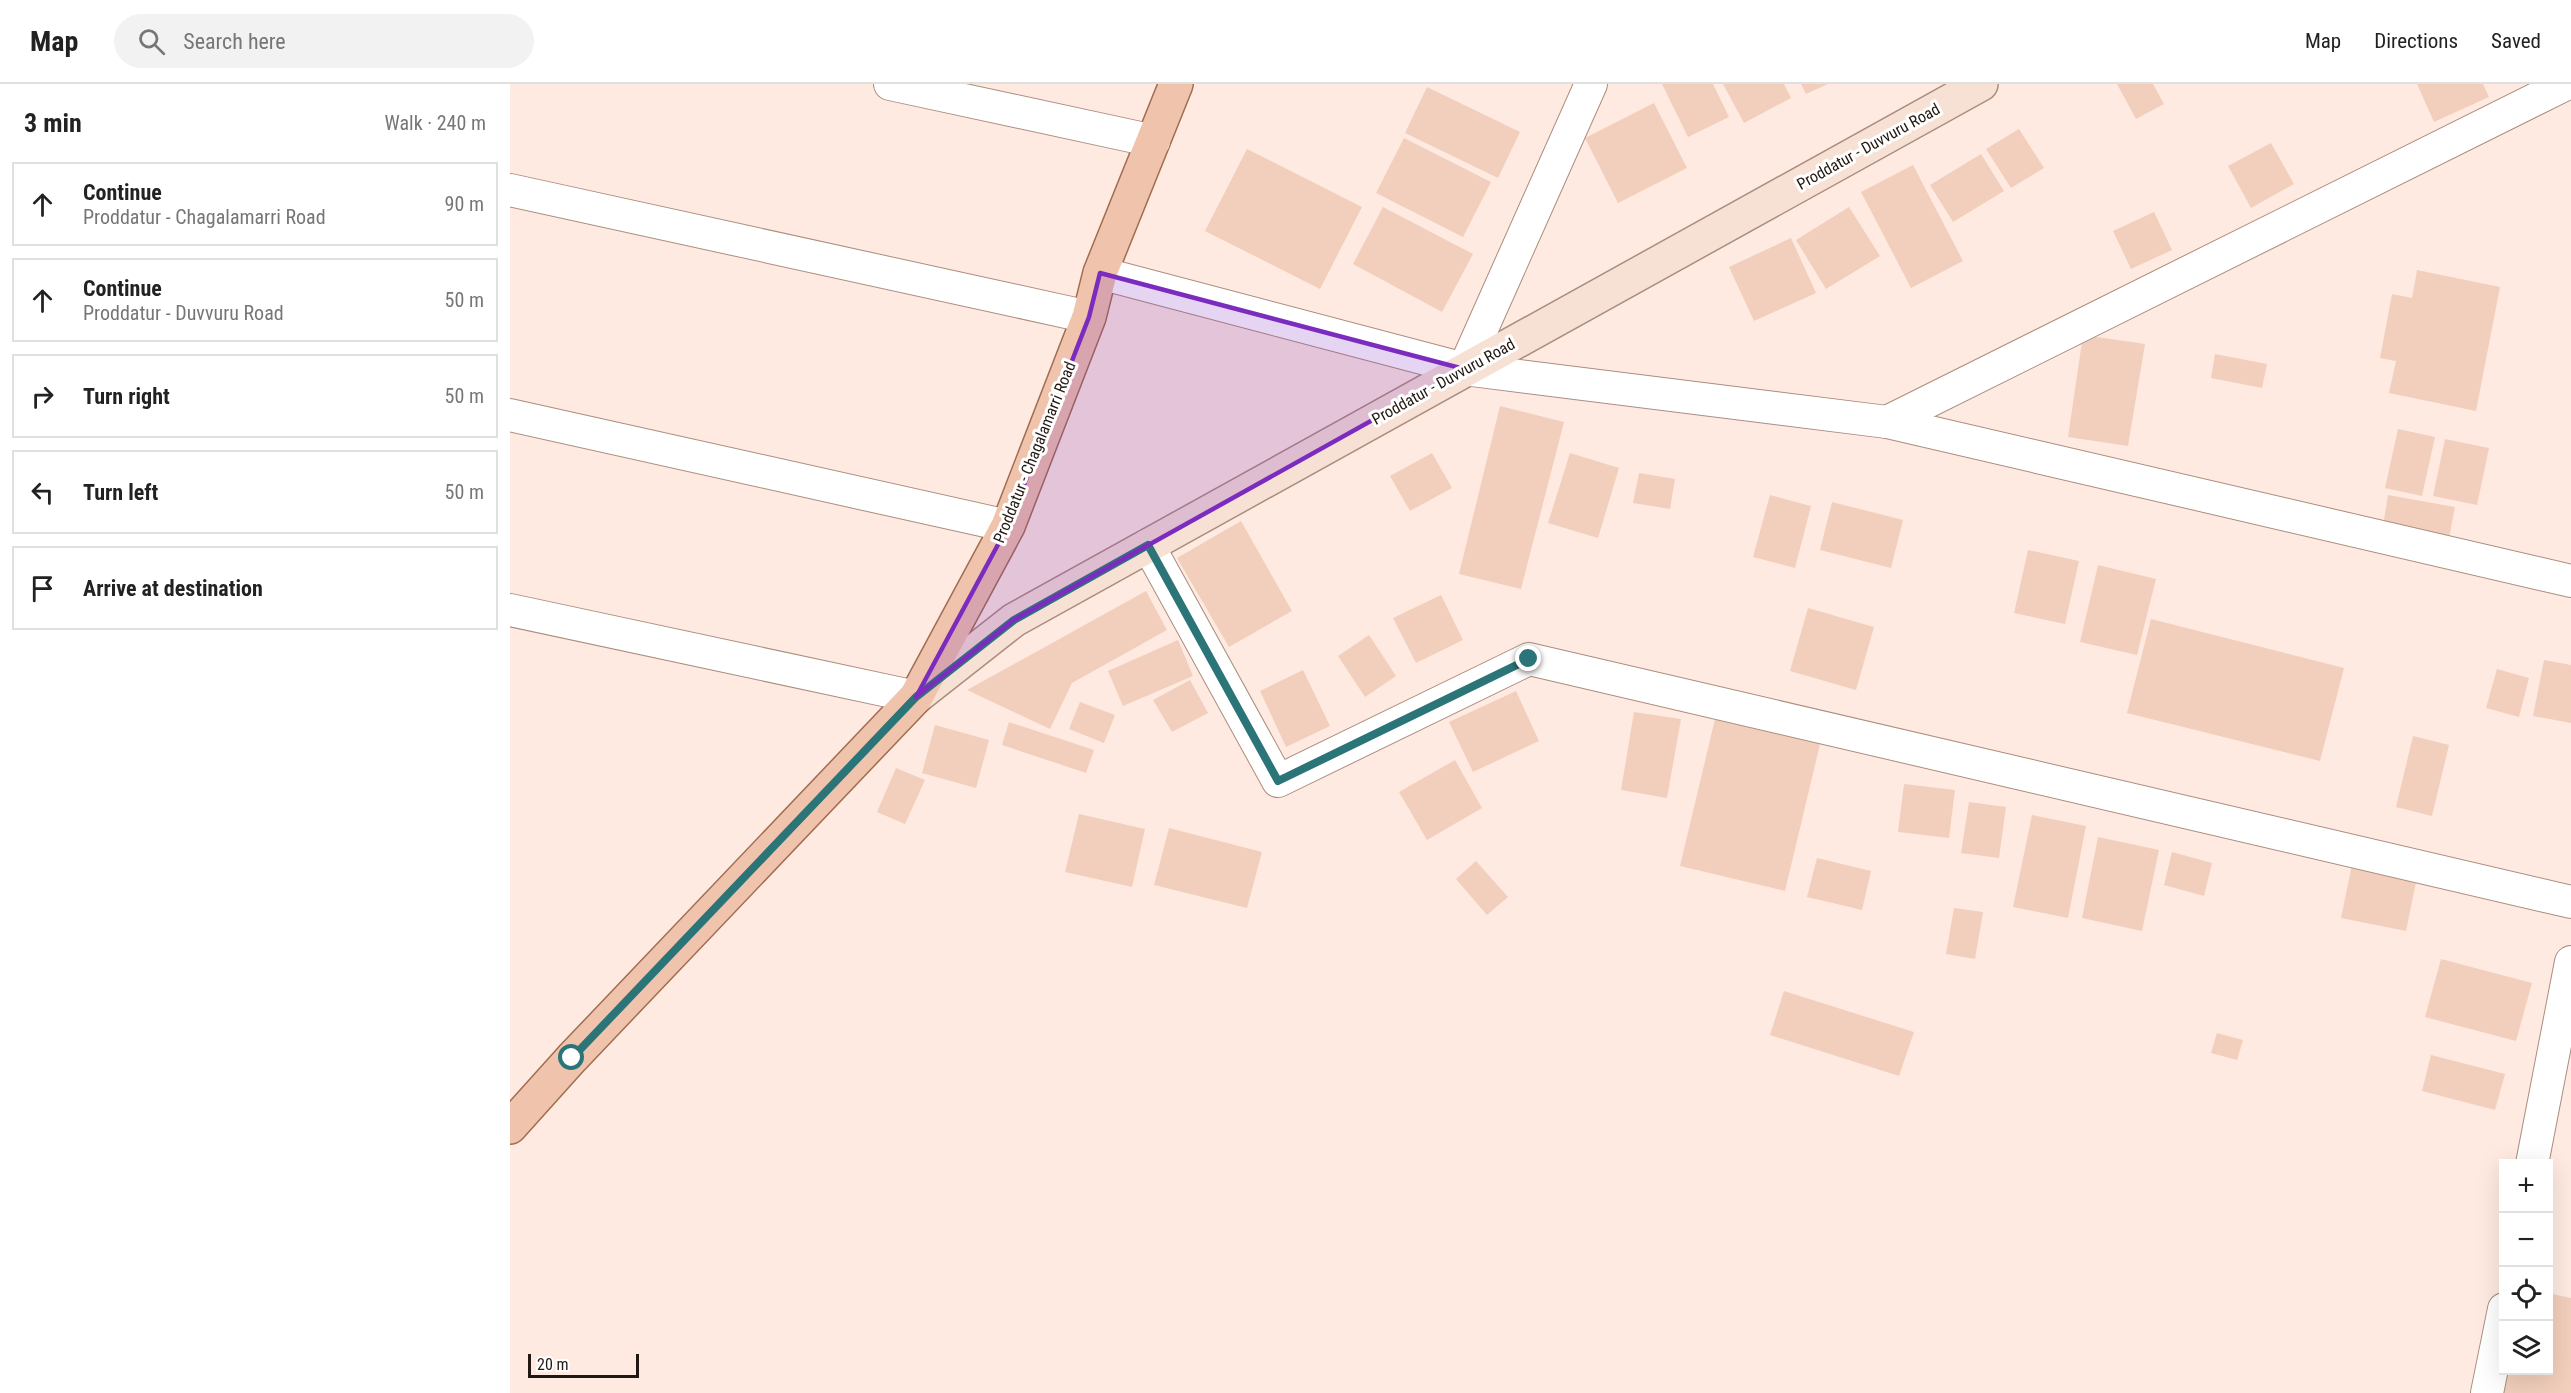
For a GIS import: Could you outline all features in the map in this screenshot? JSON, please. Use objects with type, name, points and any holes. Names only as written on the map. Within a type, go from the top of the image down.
[{"type":"main road","name":"Proddatur - Chagalamarri Road","points":[[510,1126],[916,697],[1008,526],[1089,317],[1100,273],[1176,84]]},
{"type":"main road","name":"Proddatur - Duvvuru Road","points":[[916,697],[1014,620],[1981,84]]},
{"type":"street","points":[[890,84],[1154,141]]},
{"type":"street","points":[[1464,369],[1591,84]]},
{"type":"street","points":[[1887,422],[2566,84]]},
{"type":"street","points":[[510,190],[1089,317]]},
{"type":"street","points":[[1100,273],[1464,369],[1887,422],[2571,581]]},
{"type":"street","points":[[510,415],[1008,526]]},
{"type":"street","points":[[1148,545],[1278,781],[1529,659],[2571,902]]},
{"type":"street","points":[[510,610],[916,697]]},
{"type":"street","points":[[2533,1159],[2571,962]]},
{"type":"street","points":[[2487,1393],[2502,1321]]},
{"type":"highlighted area","points":[[1100,273],[1464,369],[1014,620],[916,697],[1008,526],[1089,317]]},
{"type":"building","points":[[1662,84],[1713,84],[1729,117],[1688,137]]},
{"type":"building","points":[[1723,84],[1784,84],[1791,98],[1744,123]]},
{"type":"building","points":[[1801,84],[1828,84],[1806,94]]},
{"type":"building","points":[[2117,84],[2153,84],[2164,104],[2136,119]]},
{"type":"building","points":[[2417,84],[2483,84],[2489,97],[2434,122]]},
{"type":"building","points":[[1427,87],[1520,132],[1498,178],[1405,133]]},
{"type":"building","points":[[1654,103],[1687,168],[1618,203],[1585,138]]},
{"type":"building","points":[[2019,129],[2044,168],[2011,188],[1986,149]]},
{"type":"building","points":[[1404,138],[1491,182],[1463,237],[1376,193]]},
{"type":"building","points":[[2271,143],[2294,184],[2251,208],[2228,166]]},
{"type":"building","points":[[1247,149],[1362,207],[1320,289],[1205,231]]},
{"type":"building","points":[[1981,154],[2004,191],[1953,222],[1930,185]]},
{"type":"building","points":[[1913,165],[1963,261],[1911,288],[1861,192]]},
{"type":"building","points":[[1383,207],[1473,254],[1442,312],[1353,264]]},
{"type":"building","points":[[1849,207],[1880,256],[1826,289],[1796,240]]},
{"type":"building","points":[[2154,212],[2172,250],[2131,269],[2113,231]]},
{"type":"building","points":[[1791,238],[1816,293],[1754,321],[1729,267]]},
{"type":"building","points":[[2417,270],[2500,287],[2476,411],[2389,393],[2396,361],[2380,358],[2392,294],[2412,298]]},
{"type":"building","points":[[2083,335],[2145,344],[2128,446],[2068,437]]},
{"type":"building","points":[[2215,354],[2267,364],[2262,388],[2211,378]]},
{"type":"building","points":[[1500,406],[1564,422],[1521,589],[1459,574]]},
{"type":"building","points":[[2398,429],[2435,437],[2422,496],[2385,488]]},
{"type":"building","points":[[2445,439],[2489,448],[2477,505],[2433,496]]},
{"type":"building","points":[[1432,453],[1452,488],[1410,511],[1390,476]]},
{"type":"building","points":[[1570,453],[1619,468],[1598,538],[1548,523]]},
{"type":"building","points":[[1639,473],[1675,479],[1670,509],[1633,503]]},
{"type":"building","points":[[1770,495],[1811,506],[1795,568],[1753,557]]},
{"type":"building","points":[[2388,495],[2455,507],[2449,538],[2383,526]]},
{"type":"building","points":[[1832,502],[1903,520],[1891,568],[1820,550]]},
{"type":"building","points":[[1241,521],[1292,611],[1229,647],[1177,558]]},
{"type":"building","points":[[2028,550],[2079,561],[2065,624],[2014,613]]},
{"type":"building","points":[[2098,565],[2156,579],[2137,655],[2080,642]]},
{"type":"building","points":[[1146,591],[1167,630],[1072,683],[1050,729],[967,690]]},
{"type":"building","points":[[1441,595],[1463,640],[1416,663],[1393,618]]},
{"type":"building","points":[[1808,608],[1874,627],[1856,690],[1790,671]]},
{"type":"building","points":[[2151,619],[2344,668],[2320,761],[2127,713]]},
{"type":"building","points":[[1369,635],[1396,676],[1365,697],[1338,656]]},
{"type":"building","points":[[1178,640],[1193,676],[1123,706],[1108,671]]},
{"type":"building","points":[[2544,660],[2571,665],[2571,723],[2533,716]]},
{"type":"building","points":[[2497,669],[2529,678],[2519,717],[2486,708]]},
{"type":"building","points":[[1303,670],[1330,726],[1286,747],[1260,691]]},
{"type":"building","points":[[1190,680],[1208,713],[1172,732],[1153,700]]},
{"type":"building","points":[[1516,691],[1539,741],[1473,772],[1449,722]]},
{"type":"building","points":[[1080,702],[1115,715],[1104,743],[1069,729]]},
{"type":"building","points":[[1634,712],[1681,719],[1667,798],[1621,790]]},
{"type":"building","points":[[1716,715],[1821,740],[1785,891],[1680,866]]},
{"type":"building","points":[[1009,722],[1094,750],[1086,773],[1002,745]]},
{"type":"building","points":[[935,725],[989,740],[976,788],[922,773]]},
{"type":"building","points":[[2413,736],[2449,745],[2432,816],[2396,807]]},
{"type":"building","points":[[1455,760],[1482,808],[1427,840],[1399,792]]},
{"type":"building","points":[[896,768],[925,780],[905,824],[877,812]]},
{"type":"building","points":[[1904,784],[1955,790],[1949,838],[1898,832]]},
{"type":"building","points":[[1969,802],[2006,807],[1999,858],[1961,853]]},
{"type":"building","points":[[1079,814],[1145,829],[1132,887],[1065,872]]},
{"type":"building","points":[[2032,815],[2086,826],[2068,918],[2013,907]]},
{"type":"building","points":[[1169,828],[1262,852],[1247,908],[1154,885]]},
{"type":"building","points":[[2098,837],[2159,850],[2142,931],[2082,918]]},
{"type":"building","points":[[2172,852],[2212,863],[2204,896],[2164,885]]},
{"type":"building","points":[[2354,855],[2419,868],[2406,931],[2341,918]]},
{"type":"building","points":[[1817,858],[1871,871],[1862,910],[1807,897]]},
{"type":"building","points":[[1476,861],[1508,897],[1487,915],[1456,879]]},
{"type":"building","points":[[1954,908],[1983,912],[1975,959],[1946,954]]},
{"type":"building","points":[[2441,959],[2532,983],[2516,1041],[2425,1017]]},
{"type":"building","points":[[1784,991],[1914,1032],[1899,1076],[1770,1035]]},
{"type":"building","points":[[2217,1033],[2243,1040],[2237,1060],[2211,1053]]},
{"type":"building","points":[[2431,1055],[2505,1074],[2495,1110],[2422,1091]]},
{"type":"building","points":[[2553,1294],[2571,1298],[2571,1393],[2497,1393],[2501,1375],[2553,1375]]},
{"type":"route","points":[[572,1058],[916,697],[1014,620],[1148,545],[1278,781],[1529,659]]}]
